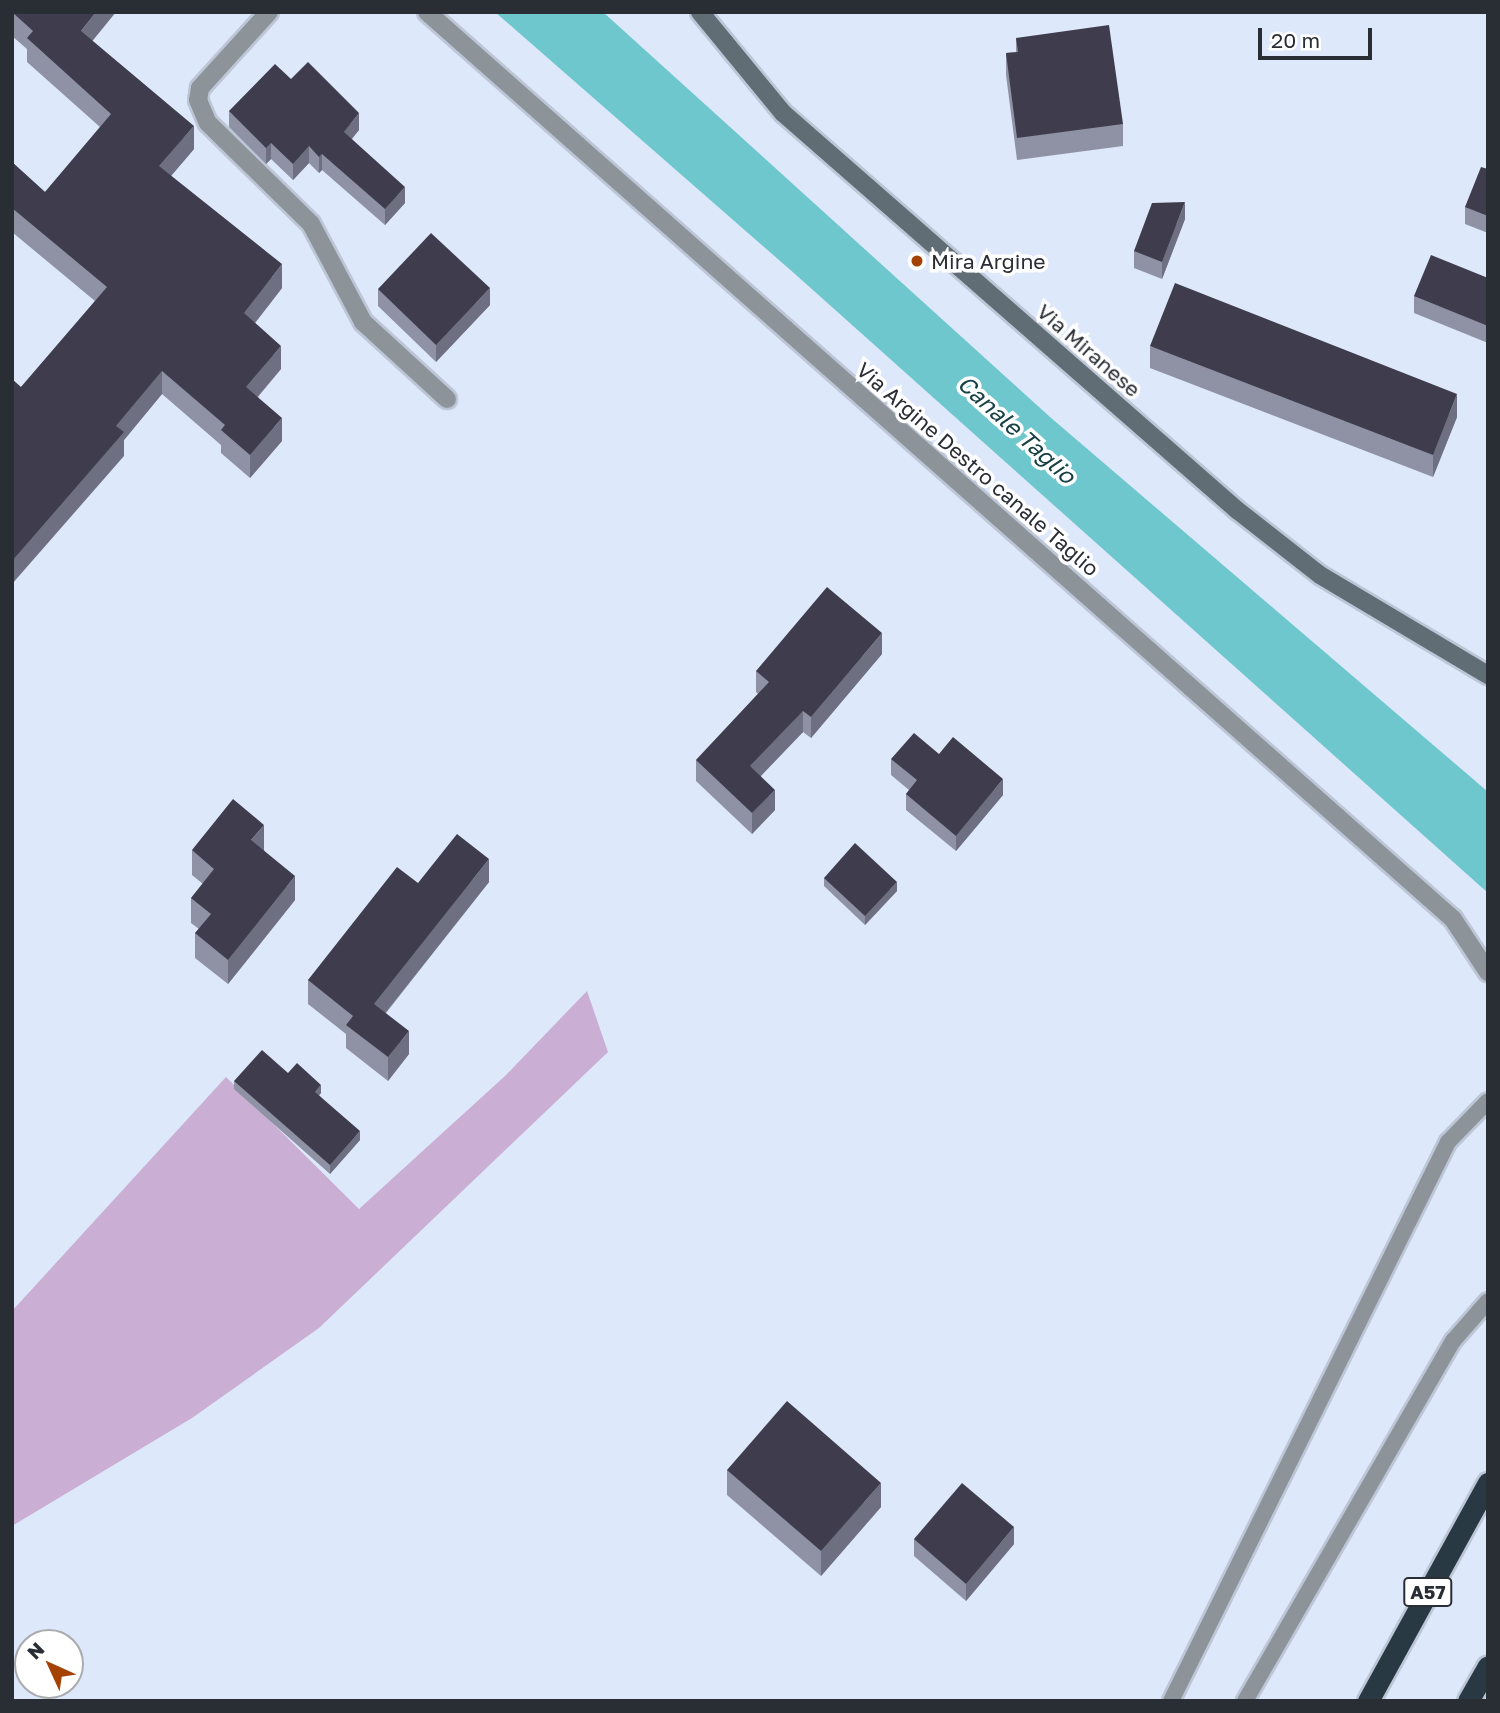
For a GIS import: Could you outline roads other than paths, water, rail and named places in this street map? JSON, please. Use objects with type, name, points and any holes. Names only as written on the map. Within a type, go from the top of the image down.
[{"type":"highway","name":"A57","points":[[1368,1701],[1488,1483]]},
{"type":"highway","points":[[1468,1701],[1488,1666]]},
{"type":"main road","name":"Via Miranese","points":[[700,12],[783,113],[1237,510],[1320,575],[1488,675]]},
{"type":"street","points":[[269,12],[200,88],[198,100],[208,123],[311,224],[363,322],[447,400]]},
{"type":"street","name":"Via Argine Destro canale Taglio","points":[[427,12],[1452,919],[1488,972]]},
{"type":"lane","points":[[1171,1701],[1448,1142],[1488,1101]]},
{"type":"lane","points":[[1245,1701],[1453,1341],[1488,1301]]},
{"type":"water","name":"Canale Taglio","points":[[495,12],[603,12],[1050,417],[1488,792],[1488,893],[795,274]]},
{"type":"place","name":"Mira Argine","points":[[917,261]]}]
